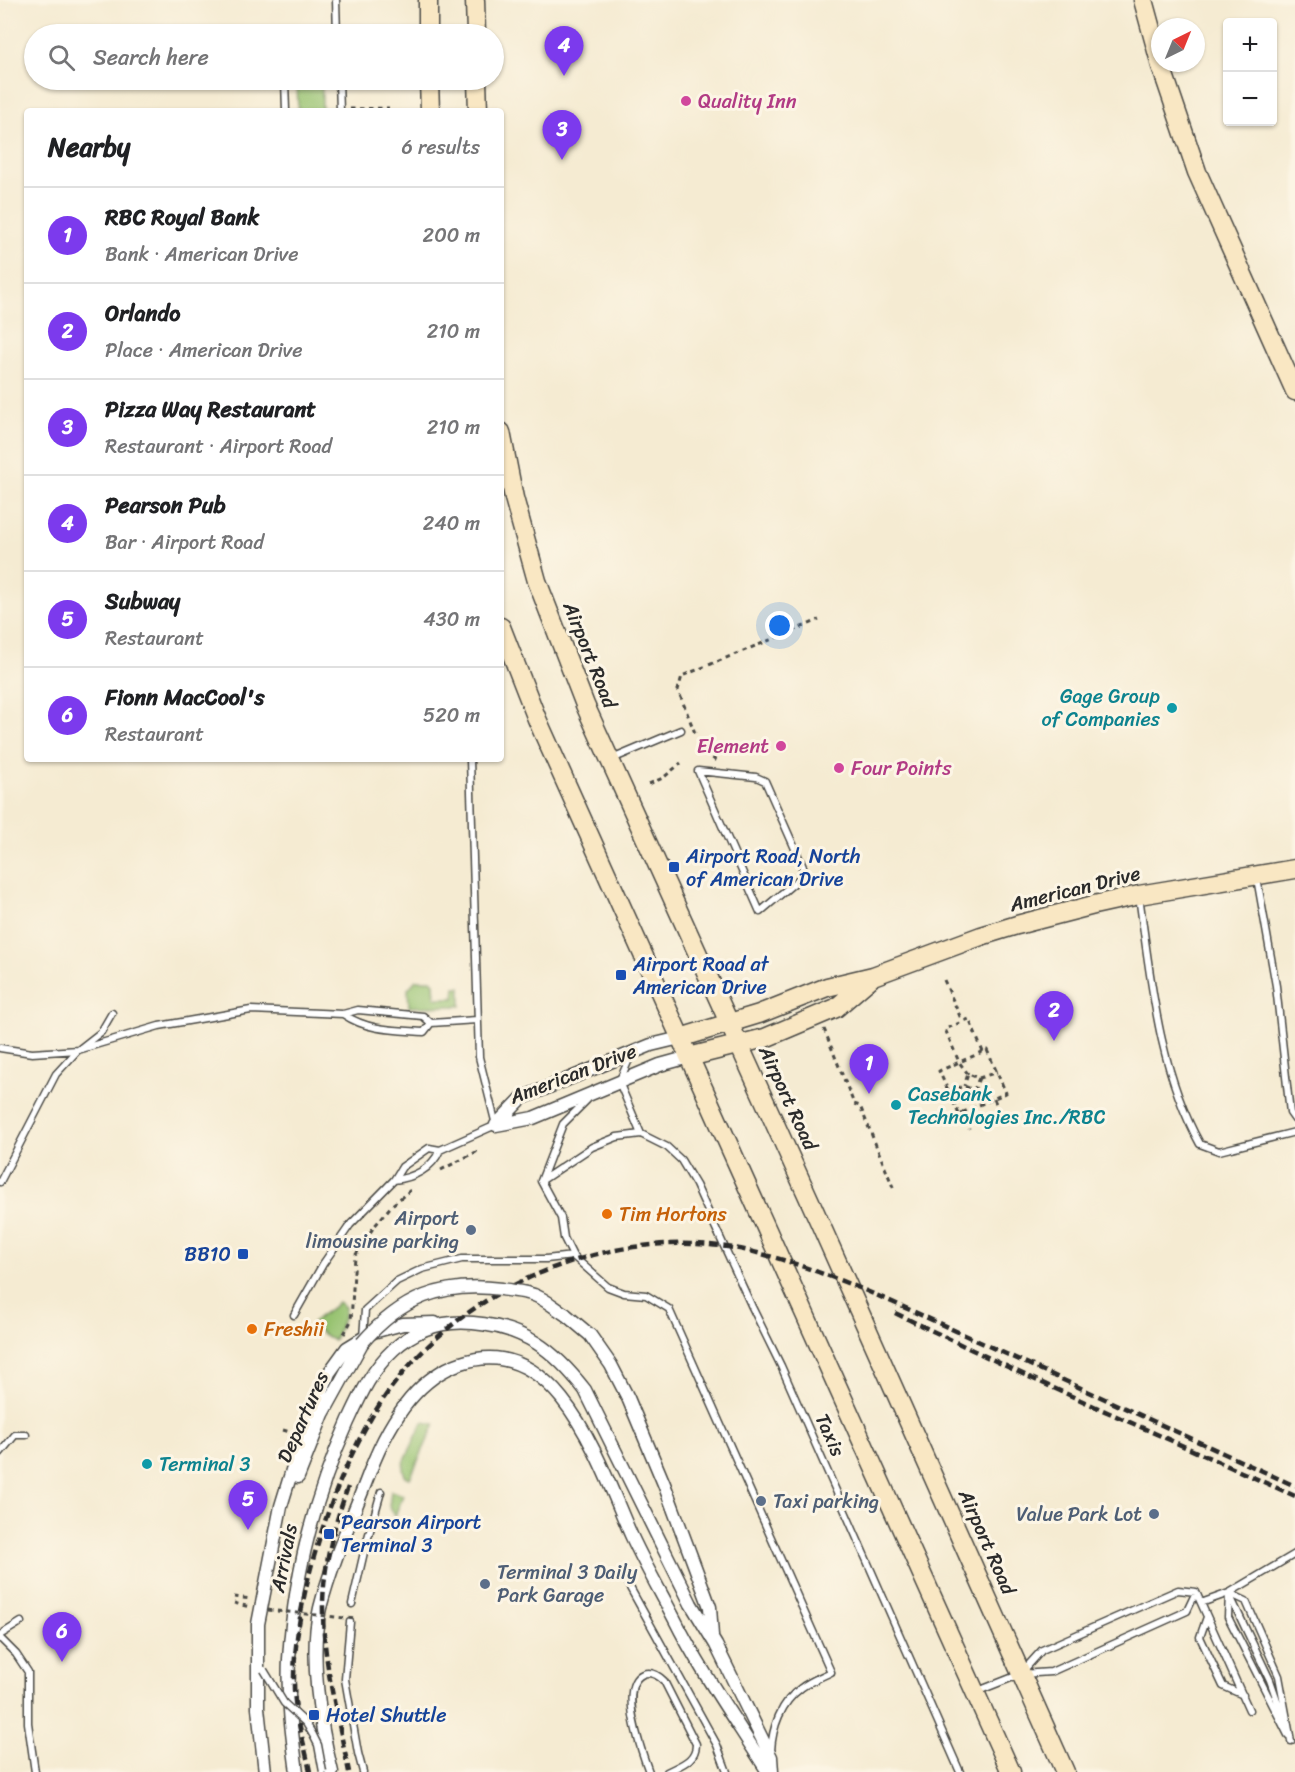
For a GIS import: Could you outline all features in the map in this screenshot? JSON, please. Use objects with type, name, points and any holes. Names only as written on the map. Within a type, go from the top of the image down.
[{"type":"main road","points":[[428,0],[429,24]]},
{"type":"main road","points":[[475,0],[476,24]]},
{"type":"main road","points":[[1143,0],[1151,30]]},
{"type":"main road","points":[[1163,72],[1197,172],[1295,391]]},
{"type":"main road","points":[[429,90],[430,108]]},
{"type":"main road","points":[[477,90],[478,108]]},
{"type":"main road","name":"Airport Road","points":[[504,447],[514,498],[537,581],[569,667],[1065,1772]]},
{"type":"main road","points":[[504,635],[537,719],[1011,1772]]},
{"type":"main road","name":"American Drive","points":[[680,1038],[729,1023],[827,987],[873,976],[1008,928],[1139,895],[1295,869]]},
{"type":"main road","name":"American Drive","points":[[689,1057],[765,1038],[836,1008],[873,976]]},
{"type":"street","name":"American Drive","points":[[496,1125],[522,1098],[651,1045],[680,1038]]},
{"type":"street","name":"American Drive","points":[[496,1125],[533,1118],[660,1065],[689,1057]]},
{"type":"street","name":"Departures","points":[[272,1772],[264,1695],[268,1610],[281,1535],[297,1479],[323,1414],[352,1358],[372,1331],[388,1316],[413,1300],[432,1292],[452,1287],[481,1287],[533,1294],[566,1314],[590,1335],[611,1365],[628,1398],[664,1484],[710,1607],[712,1637]]},
{"type":"street","points":[[265,1772],[258,1708],[258,1624],[281,1506],[296,1457],[329,1373],[347,1348],[373,1332],[403,1324],[462,1322],[488,1324],[515,1330],[538,1343],[567,1367],[585,1390],[691,1604],[712,1637],[771,1757],[770,1772]]},
{"type":"street","name":"Arrivals","points":[[297,1772],[289,1697],[289,1661],[294,1609],[304,1549],[314,1511],[340,1439],[360,1395],[379,1365],[394,1349],[409,1338],[439,1323]]},
{"type":"street","points":[[332,1772],[324,1741],[317,1678],[316,1638],[320,1609],[332,1571],[371,1468],[390,1428],[409,1399],[450,1367],[474,1359],[491,1358],[507,1359],[536,1372],[572,1411],[602,1466],[633,1539],[693,1656],[770,1772]]},
{"type":"lane","points":[[336,0],[337,24]]},
{"type":"lane","points":[[285,90],[286,108]]},
{"type":"lane","points":[[339,90],[340,108]]},
{"type":"lane","points":[[609,760],[681,730]]},
{"type":"lane","points":[[294,1315],[323,1264],[350,1225],[394,1180],[402,1167],[429,1148],[440,1150],[496,1125],[479,1057],[470,762]]},
{"type":"lane","points":[[698,771],[756,777],[765,781],[800,860],[803,867],[800,878],[760,912],[698,771]]},
{"type":"lane","points":[[1257,874],[1276,986],[1290,1113],[1295,1120]]},
{"type":"lane","points":[[1139,895],[1151,981],[1167,1067],[1186,1118],[1200,1144],[1219,1151],[1295,1132]]},
{"type":"lane","points":[[0,1048],[32,1053],[78,1050],[159,1026],[251,1010],[343,1014],[358,1010],[423,1016],[431,1023],[477,1020]]},
{"type":"lane","points":[[0,1182],[56,1074],[78,1050],[101,1032],[112,1013]]},
{"type":"lane","points":[[343,1014],[357,1024],[377,1028],[424,1032],[431,1023]]},
{"type":"lane","points":[[541,1181],[592,1147],[616,1137],[641,1134],[619,1082],[633,1053]]},
{"type":"lane","points":[[593,1093],[563,1124],[541,1181],[561,1218],[564,1239],[573,1256],[608,1287],[624,1293],[646,1295],[669,1309],[831,1672],[800,1688],[788,1701],[772,1732],[771,1757]]},
{"type":"lane","name":"Taxis","points":[[641,1134],[666,1147],[681,1160],[696,1185],[782,1366],[960,1772]]},
{"type":"lane","points":[[394,1180],[411,1178],[436,1160],[440,1150]]},
{"type":"lane","points":[[363,1338],[365,1310],[397,1281],[422,1269],[462,1260],[546,1259],[573,1256]]},
{"type":"lane","points":[[0,1453],[15,1435],[26,1435]]},
{"type":"lane","points":[[352,1604],[381,1492]]},
{"type":"lane","points":[[1201,1603],[1229,1593],[1295,1554]]},
{"type":"lane","points":[[628,1584],[717,1745],[727,1772]]},
{"type":"lane","points":[[1021,1674],[1042,1650],[1178,1590],[1196,1592]]},
{"type":"lane","points":[[975,1692],[1021,1674],[1051,1672],[1187,1611],[1196,1592]]},
{"type":"lane","points":[[1196,1592],[1249,1710]]},
{"type":"lane","points":[[1229,1593],[1246,1601],[1279,1676],[1291,1741],[1270,1680],[1229,1593]]},
{"type":"lane","points":[[1207,1617],[1200,1637],[1223,1686],[1243,1695]]},
{"type":"lane","points":[[352,1620],[345,1679],[363,1772]]},
{"type":"lane","points":[[21,1622],[0,1637],[16,1654],[28,1672],[28,1723],[35,1772]]},
{"type":"lane","points":[[264,1670],[284,1703],[306,1723],[313,1735],[318,1745],[323,1772]]},
{"type":"lane","points":[[649,1772],[638,1741],[631,1693],[634,1681],[649,1673],[664,1681],[696,1744],[692,1758],[667,1772]]},
{"type":"path","points":[[695,733],[678,690],[682,676],[819,620]]},
{"type":"path","points":[[649,784],[663,778],[681,763]]},
{"type":"path","points":[[944,980],[962,1021]]},
{"type":"path","points":[[983,1052],[969,1019],[945,1029],[959,1062],[968,1074],[979,1078],[997,1072]]},
{"type":"path","points":[[823,1027],[854,1104],[860,1106],[895,1192]]},
{"type":"path","points":[[987,1050],[1006,1093],[958,1114],[939,1071],[959,1062],[987,1050]]},
{"type":"path","points":[[963,1086],[968,1074]]},
{"type":"path","points":[[974,1090],[979,1078]]},
{"type":"path","points":[[948,1091],[963,1086],[974,1090],[981,1104]]},
{"type":"path","points":[[994,1099],[1001,1115]]},
{"type":"path","points":[[962,1113],[969,1129]]},
{"type":"path","points":[[433,1174],[480,1150]]},
{"type":"path","points":[[341,1339],[351,1321],[355,1256],[373,1227],[392,1205],[416,1186]]},
{"type":"path","points":[[268,1610],[352,1620]]},
{"type":"green space","points":[[297,90],[322,90],[322,108],[298,108]]},
{"type":"green space","points":[[416,980],[431,980],[434,983],[435,998],[454,998],[455,987],[461,987],[461,1006],[409,1007],[408,989]]},
{"type":"green space","points":[[338,1302],[345,1307],[344,1316],[334,1341],[311,1326]]},
{"type":"green space","points":[[423,1422],[435,1424],[410,1478],[405,1476],[404,1462]]},
{"type":"green space","points":[[391,1491],[403,1495],[395,1516],[389,1506]]},
{"type":"railway","points":[[310,1772],[298,1720],[294,1689],[299,1622],[306,1586],[327,1514],[355,1448],[370,1420],[399,1378],[453,1324],[518,1283],[587,1257],[636,1247],[685,1244],[746,1250],[800,1265],[892,1302],[1295,1486]]},
{"type":"railway","points":[[895,1313],[1029,1377],[1295,1496]]},
{"type":"railway","points":[[348,1487],[338,1516],[325,1573],[323,1624],[328,1667],[349,1772]]},
{"type":"place","name":"Pearson Pub","points":[[564,76]]},
{"type":"place","name":"Quality Inn","points":[[686,101]]},
{"type":"place","name":"Pizza Way Restaurant","points":[[562,160]]},
{"type":"place","name":"Gage Group of Companies","points":[[1172,708]]},
{"type":"place","name":"Element","points":[[781,746]]},
{"type":"place","name":"Four Points","points":[[839,768]]},
{"type":"place","name":"Airport Road, North of American Drive","points":[[674,867]]},
{"type":"place","name":"Airport Road at American Drive","points":[[621,975]]},
{"type":"place","name":"Orlando","points":[[1054,1041]]},
{"type":"place","name":"RBC Royal Bank","points":[[869,1094]]},
{"type":"place","name":"Casebank Technologies Inc./RBC","points":[[896,1105]]},
{"type":"place","name":"Tim Hortons","points":[[607,1214]]},
{"type":"place","name":"Airport limousine parking","points":[[471,1230]]},
{"type":"place","name":"BB10","points":[[243,1254]]},
{"type":"place","name":"Freshii","points":[[252,1329]]},
{"type":"place","name":"Terminal 3","points":[[147,1464]]},
{"type":"place","name":"Taxi parking","points":[[761,1501]]},
{"type":"place","name":"Value Park Lot","points":[[1154,1514]]},
{"type":"place","name":"Subway","points":[[248,1530]]},
{"type":"place","name":"Pearson Airport Terminal 3","points":[[329,1534]]},
{"type":"place","name":"Terminal 3 Daily Park Garage","points":[[485,1584]]},
{"type":"place","name":"Fionn MacCool's","points":[[62,1662]]},
{"type":"place","name":"Hotel Shuttle","points":[[314,1715]]}]
